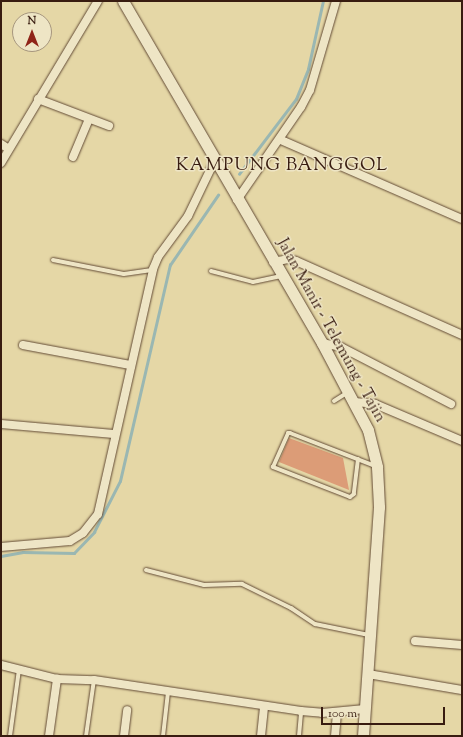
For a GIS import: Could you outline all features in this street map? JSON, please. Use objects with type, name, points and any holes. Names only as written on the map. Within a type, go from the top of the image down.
[{"type":"main road","name":"Jalan Manir - Telemung - Tajin","points":[[123,1],[155,50],[237,200],[322,343],[368,430],[377,467],[379,507],[363,736]]},
{"type":"street","points":[[1,163],[98,1]]},
{"type":"street","points":[[237,200],[281,140],[310,90],[336,1]]},
{"type":"street","points":[[38,99],[109,126]]},
{"type":"street","points":[[73,157],[89,118]]},
{"type":"street","points":[[281,140],[462,219]]},
{"type":"street","points":[[1,144],[9,149]]},
{"type":"street","points":[[1,547],[61,544],[87,529],[98,514],[114,434],[154,269],[158,257],[188,216],[215,160]]},
{"type":"street","points":[[273,262],[292,260],[462,335]]},
{"type":"street","points":[[322,343],[342,347],[450,404]]},
{"type":"street","points":[[23,345],[130,365]]},
{"type":"street","points":[[354,402],[375,404],[462,441]]},
{"type":"street","points":[[1,424],[114,434]]},
{"type":"street","points":[[416,641],[462,645]]},
{"type":"street","points":[[1,665],[56,679],[94,680],[264,706],[336,712],[365,709]]},
{"type":"street","points":[[368,674],[462,690]]},
{"type":"street","points":[[49,736],[56,679]]},
{"type":"street","points":[[261,736],[264,706]]},
{"type":"street","points":[[124,736],[128,710]]},
{"type":"street","points":[[335,736],[336,712]]},
{"type":"lane","points":[[53,260],[124,274],[154,269]]},
{"type":"lane","points":[[211,270],[253,282],[282,276]]},
{"type":"lane","points":[[334,401],[349,392]]},
{"type":"lane","points":[[358,460],[354,494],[350,496],[273,467],[288,433],[377,467]]},
{"type":"lane","points":[[146,570],[204,585],[242,584],[291,608],[315,624],[371,636]]},
{"type":"lane","points":[[10,736],[19,669]]},
{"type":"lane","points":[[86,736],[94,680]]},
{"type":"lane","points":[[163,736],[168,692]]},
{"type":"lane","points":[[299,736],[301,710]]},
{"type":"building","points":[[289,438],[343,458],[349,490],[279,462]]},
{"type":"waterway","points":[[239,174],[296,99],[308,69],[323,1]]},
{"type":"waterway","points":[[1,556],[23,552],[74,553],[94,532],[120,481],[170,265],[218,195]]},
{"type":"district","name":"KAMPUNG BANGGOL","points":[[282,166]]}]
